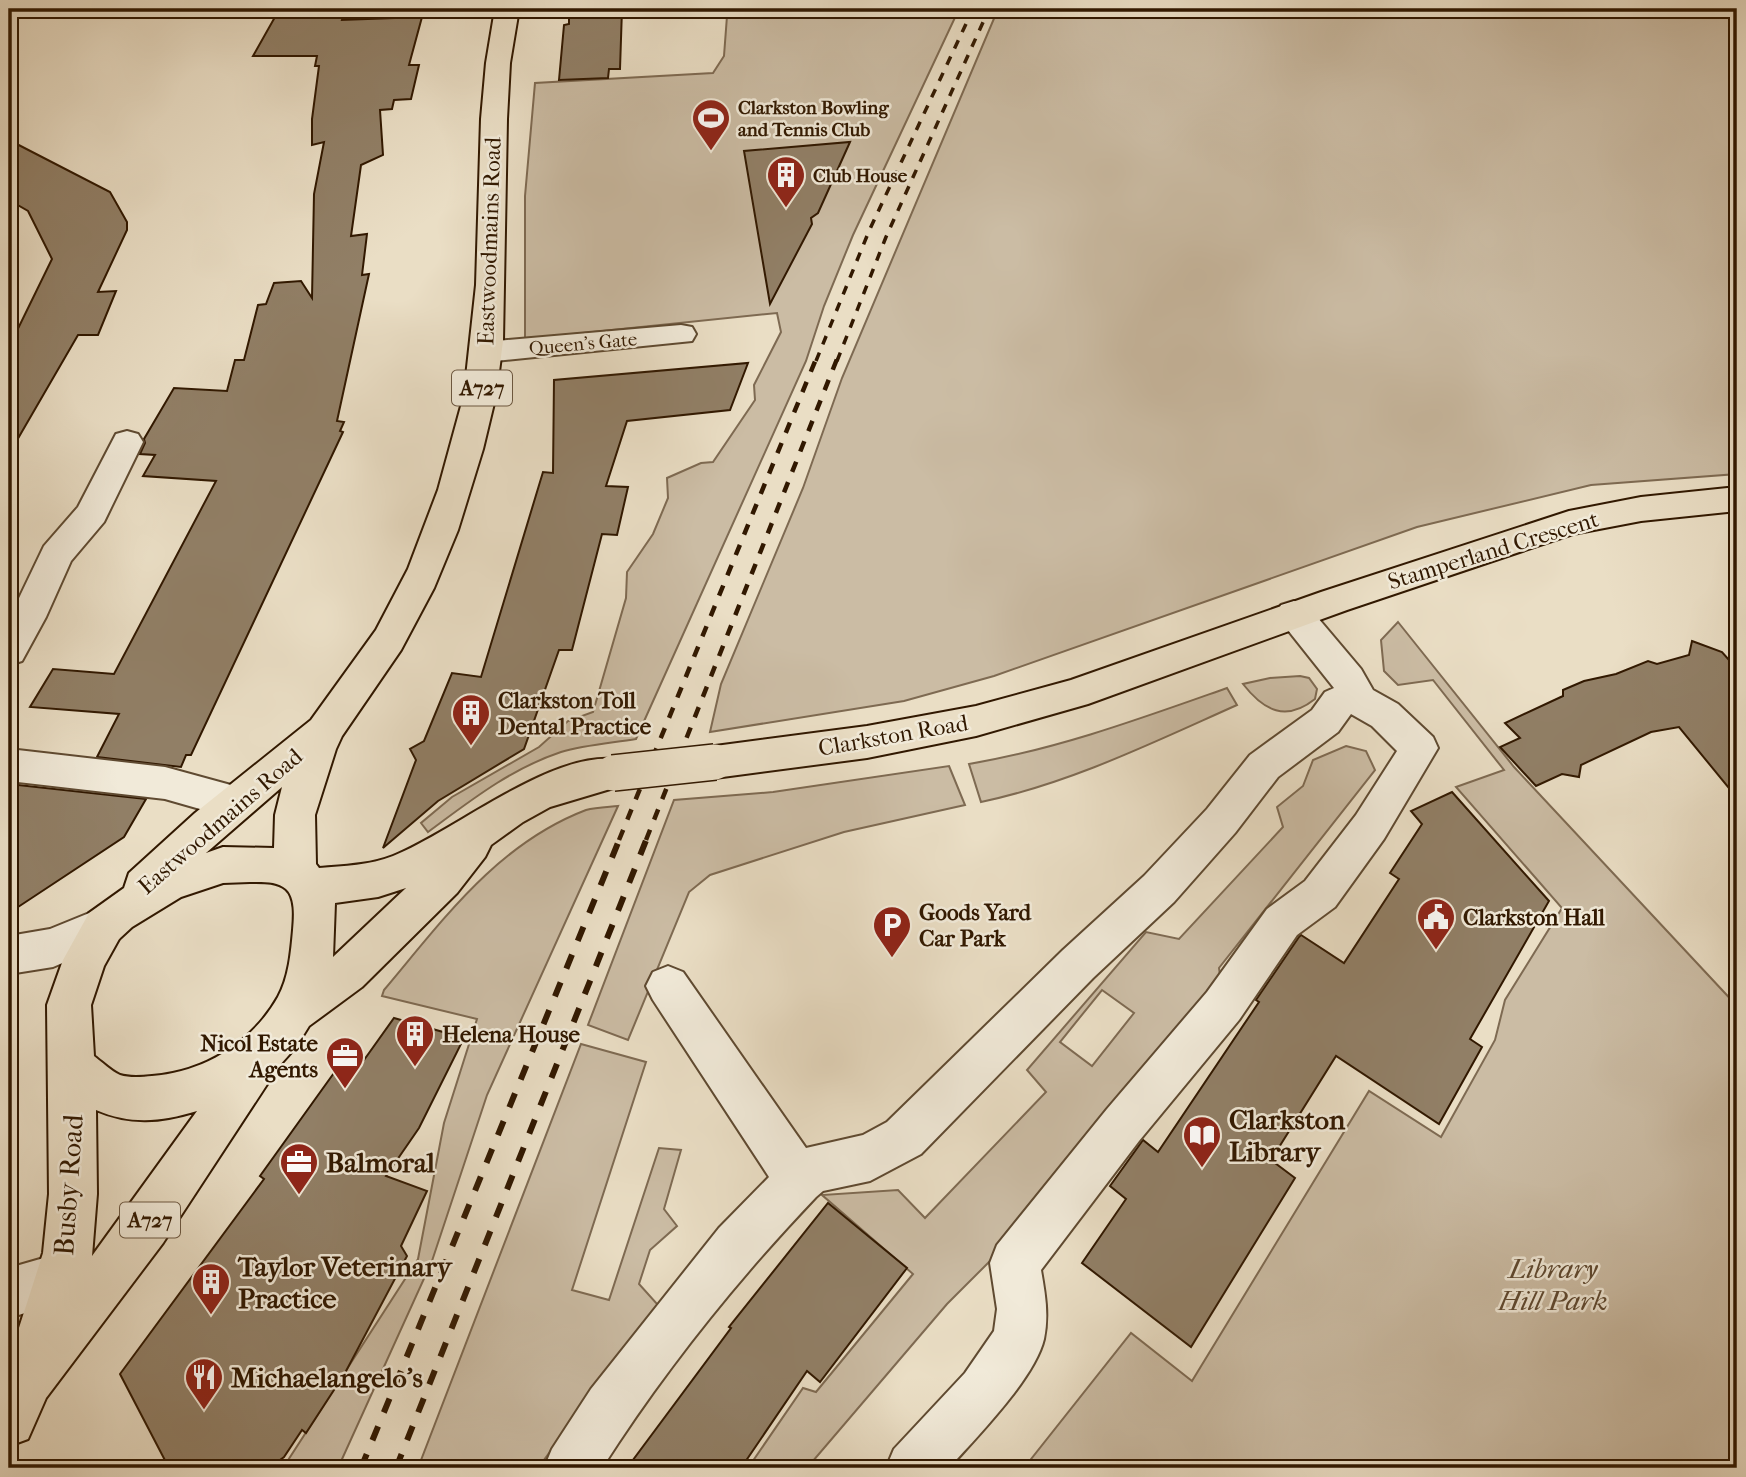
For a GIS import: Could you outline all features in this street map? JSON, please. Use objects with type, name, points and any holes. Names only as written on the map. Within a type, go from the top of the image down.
[{"type":"main road","name":"Eastwoodmains Road","points":[[303,880],[293,834],[296,812],[326,730],[382,652],[430,558],[468,449],[480,400],[490,300],[495,88],[499,46],[507,9]]},
{"type":"main road","name":"Stamperland Crescent","points":[[1294,615],[1487,548],[1569,523],[1641,509],[1737,499]]},
{"type":"main road","name":"Clarkston Road","points":[[303,880],[380,878],[400,872],[488,825],[511,808],[579,778],[867,741],[976,721],[1075,694],[1294,615]]},
{"type":"main road","name":"Eastwoodmains Road","points":[[111,920],[173,856],[235,802],[326,730]]},
{"type":"main road","name":"Clarkston Road","points":[[295,1011],[347,973],[442,880],[488,825]]},
{"type":"main road","points":[[231,865],[270,865],[303,880],[315,907],[315,934],[308,976],[295,1011],[281,1034],[263,1054],[206,1087],[137,1100],[114,1096],[72,1067],[69,1005],[85,960],[111,920],[168,883],[206,869],[231,865]]},
{"type":"main road","name":"A727","points":[[18,1400],[146,1226],[263,1054]]},
{"type":"main road","name":"Busby Road","points":[[18,1400],[68,1253],[73,1194],[72,1067]]},
{"type":"street","name":"Queen's Gate","points":[[485,352],[681,334]]},
{"type":"street","points":[[9,651],[28,617],[56,555],[92,514],[127,442]]},
{"type":"street","points":[[571,1468],[610,1408],[736,1245],[799,1180],[811,1170],[870,1157],[904,1138],[1078,964],[1159,889],[1220,821],[1264,766],[1325,721],[1339,704],[1352,695],[1354,689],[1348,679],[1294,615]]},
{"type":"street","points":[[913,1468],[983,1391],[1018,1340],[1022,1309],[1015,1263],[1123,1125],[1223,1006],[1282,922],[1320,894],[1370,827],[1419,748],[1385,715],[1352,695]]},
{"type":"street","points":[[9,765],[165,783],[235,802]]},
{"type":"street","points":[[9,955],[52,948],[111,920]]},
{"type":"street","points":[[668,986],[799,1180]]},
{"type":"street","points":[[9,1293],[61,1278]]},
{"type":"green space","name":"Clarkston Bowling and Tennis Club","points":[[881,9],[959,9],[853,235],[824,306],[806,361],[636,739],[579,748],[542,759],[491,787],[428,832],[421,823],[452,797],[539,747],[568,721],[593,712],[626,598],[627,572],[653,534],[668,498],[667,478],[701,463],[713,462],[755,400],[754,385],[781,332],[777,313],[525,339],[525,196],[535,83],[713,73],[724,56],[727,16]]},
{"type":"green space","points":[[998,9],[1737,9],[1737,474],[1591,485],[1417,527],[994,676],[904,701],[710,732],[721,684],[803,488],[842,378]]},
{"type":"green space","name":"Library Hill Park","points":[[1398,622],[1514,767],[1737,1006],[1737,1468],[1024,1468],[1131,1333],[1192,1381],[1369,1091],[1441,1137],[1495,1040],[1505,1000],[1562,908],[1456,787],[1504,770],[1433,680],[1398,685],[1384,671],[1381,640]]},
{"type":"green space","points":[[1270,678],[1309,678],[1317,689],[1315,699],[1294,710],[1267,707],[1243,684]]},
{"type":"green space","points":[[1227,688],[1237,705],[1080,773],[981,802],[969,764],[1067,741]]},
{"type":"green space","points":[[1346,746],[1366,751],[1375,770],[1219,968],[1222,990],[1001,1250],[947,1304],[807,1468],[748,1468],[803,1388],[816,1392],[913,1274],[822,1195],[898,1190],[925,1218],[1046,1092],[1027,1070],[1146,932],[1179,939],[1283,827],[1277,807],[1303,786],[1313,760]],"holes":[[[1102,990],[1134,1013],[1092,1066],[1060,1042]]]},
{"type":"green space","points":[[949,766],[965,805],[844,832],[710,875],[689,892],[628,1040],[588,1025],[674,800],[773,792]]},
{"type":"green space","points":[[618,806],[487,1095],[432,1261],[338,1468],[283,1468],[418,1259],[444,1123],[477,1019],[382,996],[384,990],[450,911],[499,863],[554,825],[586,810]]},
{"type":"green space","points":[[581,1044],[646,1062],[572,1290],[609,1300],[659,1148],[681,1150],[664,1209],[677,1226],[650,1250],[639,1284],[658,1305],[538,1468],[418,1468]]},
{"type":"building","points":[[569,9],[622,9],[620,69],[609,69],[608,78],[559,80],[564,25],[569,24]]},
{"type":"building","points":[[275,17],[343,17],[342,20],[422,17],[409,65],[419,65],[411,99],[394,100],[392,109],[380,110],[383,155],[361,165],[351,236],[367,234],[362,275],[369,274],[337,421],[344,422],[340,431],[343,432],[191,755],[186,755],[181,767],[97,757],[119,714],[30,707],[53,669],[114,674],[216,481],[143,476],[155,455],[140,454],[144,439],[174,388],[227,391],[235,360],[244,360],[258,305],[266,304],[274,283],[301,281],[312,298],[314,194],[324,142],[312,145],[312,119],[319,66],[315,66],[317,56],[253,56]]},
{"type":"building","points":[[9,140],[110,192],[127,222],[127,230],[98,292],[116,291],[98,335],[78,335],[9,454],[9,347],[52,259],[28,211],[9,200]]},
{"type":"building","name":"Club House","points":[[850,142],[818,213],[811,218],[812,224],[770,304],[744,151]]},
{"type":"building","points":[[748,363],[730,410],[627,421],[606,486],[628,487],[617,535],[602,534],[572,650],[559,650],[524,749],[438,801],[383,848],[416,760],[410,749],[424,741],[452,673],[481,677],[543,472],[553,473],[554,380]]},
{"type":"building","points":[[1692,641],[1722,652],[1737,669],[1737,798],[1679,727],[1651,732],[1581,765],[1579,777],[1562,774],[1536,786],[1500,747],[1520,738],[1505,723],[1563,696],[1563,690],[1648,661],[1657,664],[1689,655]]},
{"type":"building","points":[[9,784],[146,799],[124,837],[9,913]]},
{"type":"building","points":[[1452,792],[1549,901],[1470,1039],[1482,1047],[1439,1124],[1336,1056],[1271,1160],[1295,1178],[1191,1347],[1082,1263],[1126,1199],[1110,1186],[1143,1140],[1158,1152],[1301,935],[1344,963],[1399,879],[1390,873],[1422,824],[1411,811]]},
{"type":"building","points":[[394,1018],[464,1038],[419,1128],[386,1176],[427,1191],[401,1246],[407,1256],[345,1373],[306,1433],[302,1430],[284,1457],[269,1468],[169,1468],[120,1374],[264,1179],[260,1176],[349,1052],[364,1060]]},
{"type":"building","points":[[828,1203],[907,1268],[820,1382],[807,1371],[741,1468],[627,1468],[731,1328],[729,1327]]},
{"type":"railway","points":[[816,361],[869,231],[973,9]]},
{"type":"railway","points":[[837,361],[886,237],[989,9]]},
{"type":"railway","points":[[619,840],[816,359]]},
{"type":"railway","points":[[646,840],[837,359]]},
{"type":"railway","points":[[361,1468],[620,838]]},
{"type":"railway","points":[[396,1468],[647,838]]},
{"type":"place","name":"Clarkston Bowling and Tennis Club","points":[[711,152]]},
{"type":"place","name":"Club House","points":[[786,209]]},
{"type":"place","name":"Clarkston Toll Dental Practice","points":[[471,747]]},
{"type":"place","name":"Clarkston Hall","points":[[1436,951]]},
{"type":"place","name":"Goods Yard Car Park","points":[[892,959]]},
{"type":"place","name":"Helena House","points":[[415,1068]]},
{"type":"place","name":"Nicol Estate Agents","points":[[345,1090]]},
{"type":"place","name":"Clarkston Library","points":[[1202,1169]]},
{"type":"place","name":"Balmoral","points":[[299,1196]]},
{"type":"place","name":"Taylor Veterinary Practice","points":[[211,1316]]},
{"type":"place","name":"Michaelangelo's","points":[[204,1411]]}]
